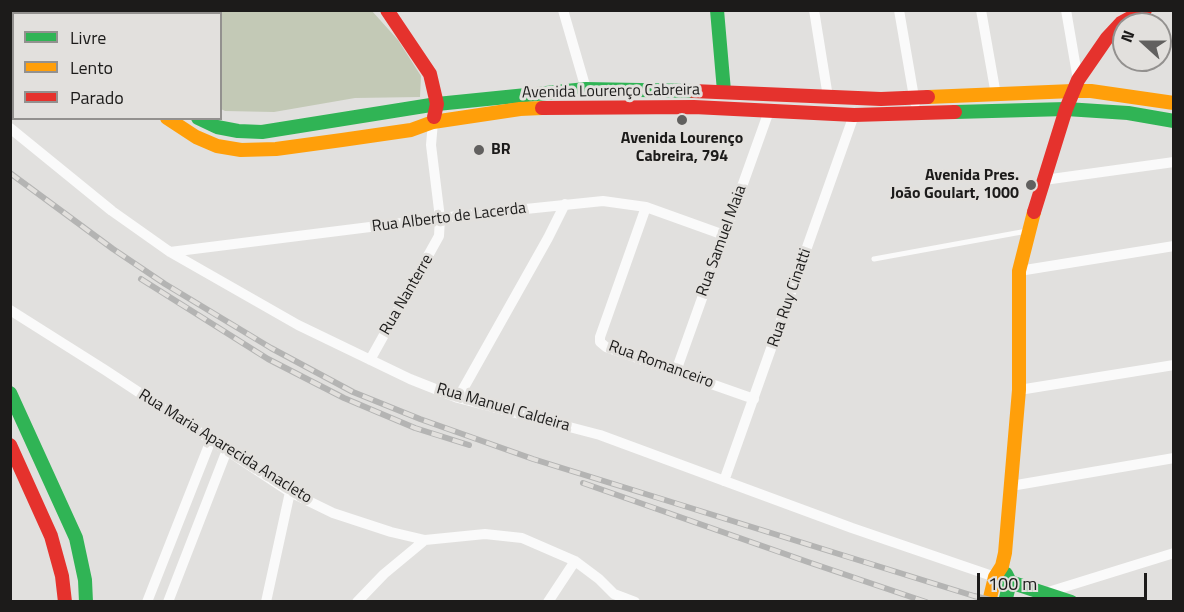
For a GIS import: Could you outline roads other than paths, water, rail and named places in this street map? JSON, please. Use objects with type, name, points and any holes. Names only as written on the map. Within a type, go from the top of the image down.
[{"type":"main road","points":[[387,10],[430,74],[437,104],[433,122]]},
{"type":"main road","points":[[717,10],[724,91]]},
{"type":"main road","points":[[989,602],[999,572],[1011,486],[1019,390],[1019,271],[1028,231],[1075,85],[1107,38],[1121,23],[1145,10]]},
{"type":"main road","name":"Avenida Lourenço Cabreira","points":[[202,120],[217,127],[262,132],[437,104],[586,89],[724,91],[828,97],[914,97],[996,95],[1075,85],[1090,91],[1173,103]]},
{"type":"main road","name":"Avenida Lourenço Cabreira","points":[[170,120],[196,137],[217,146],[241,150],[276,149],[354,139],[411,130],[433,122],[520,109],[597,106],[694,107],[854,115],[1066,109],[1128,113],[1173,121]]},
{"type":"main road","points":[[10,393],[76,538],[85,580],[86,602]]},
{"type":"main road","points":[[12,453],[51,536],[62,576],[65,602]]},
{"type":"main road","points":[[999,572],[1010,582],[1071,602]]},
{"type":"main road","points":[[1005,599],[1010,582]]},
{"type":"main road","points":[[1005,599],[1019,590],[1040,592]]},
{"type":"street","points":[[563,10],[586,89]]},
{"type":"street","points":[[814,10],[828,97]]},
{"type":"street","points":[[899,10],[916,115]]},
{"type":"street","points":[[981,10],[996,95]]},
{"type":"street","points":[[1066,10],[1075,85]]},
{"type":"street","name":"Rua Samuel Maia","points":[[676,371],[769,111]]},
{"type":"street","name":"Rua Ruy Cinatti","points":[[724,481],[854,115]]},
{"type":"street","name":"Rua Nanterre","points":[[370,360],[439,236],[440,218],[431,145],[433,122]]},
{"type":"street","name":"Rua Manuel Caldeira","points":[[10,128],[112,211],[170,252],[298,325],[431,388],[458,398],[600,435],[852,528],[999,572]]},
{"type":"street","points":[[1044,180],[1173,162]]},
{"type":"street","name":"Rua Alberto de Lacerda","points":[[170,252],[440,218],[603,201],[646,207],[724,235]]},
{"type":"street","points":[[458,398],[565,204]]},
{"type":"street","name":"Rua Romanceiro","points":[[646,207],[600,342],[606,347],[754,399]]},
{"type":"street","points":[[1019,271],[1173,246]]},
{"type":"street","name":"Rua Maria Aparecida Anacleto","points":[[10,310],[290,492],[351,520],[425,540],[484,534],[522,538],[575,561],[599,579],[616,598],[635,602]]},
{"type":"street","name":"Rua Maria Aparecida Anacleto","points":[[10,319],[27,320]]},
{"type":"street","points":[[1019,390],[1173,365]]},
{"type":"street","points":[[147,602],[211,440]]},
{"type":"street","points":[[168,602],[227,450]]},
{"type":"street","points":[[1011,486],[1173,458]]},
{"type":"street","points":[[266,602],[290,492]]},
{"type":"street","points":[[357,602],[384,574],[425,540]]},
{"type":"street","points":[[1040,592],[1173,553]]},
{"type":"street","points":[[548,602],[575,561]]},
{"type":"lane","points":[[874,259],[1028,231]]},
{"type":"railway","points":[[10,173],[113,249],[165,284],[271,348],[353,392],[420,419],[533,459],[999,602]]},
{"type":"railway","points":[[141,279],[268,359],[344,398],[415,428],[469,445]]},
{"type":"railway","points":[[583,483],[926,602]]},
{"type":"place","name":"Avenida Lourenço Cabreira, 794","points":[[682,120]]},
{"type":"place","name":"BR","points":[[479,150]]},
{"type":"place","name":"Avenida Pres. João Goulart, 1000","points":[[1031,185]]}]
